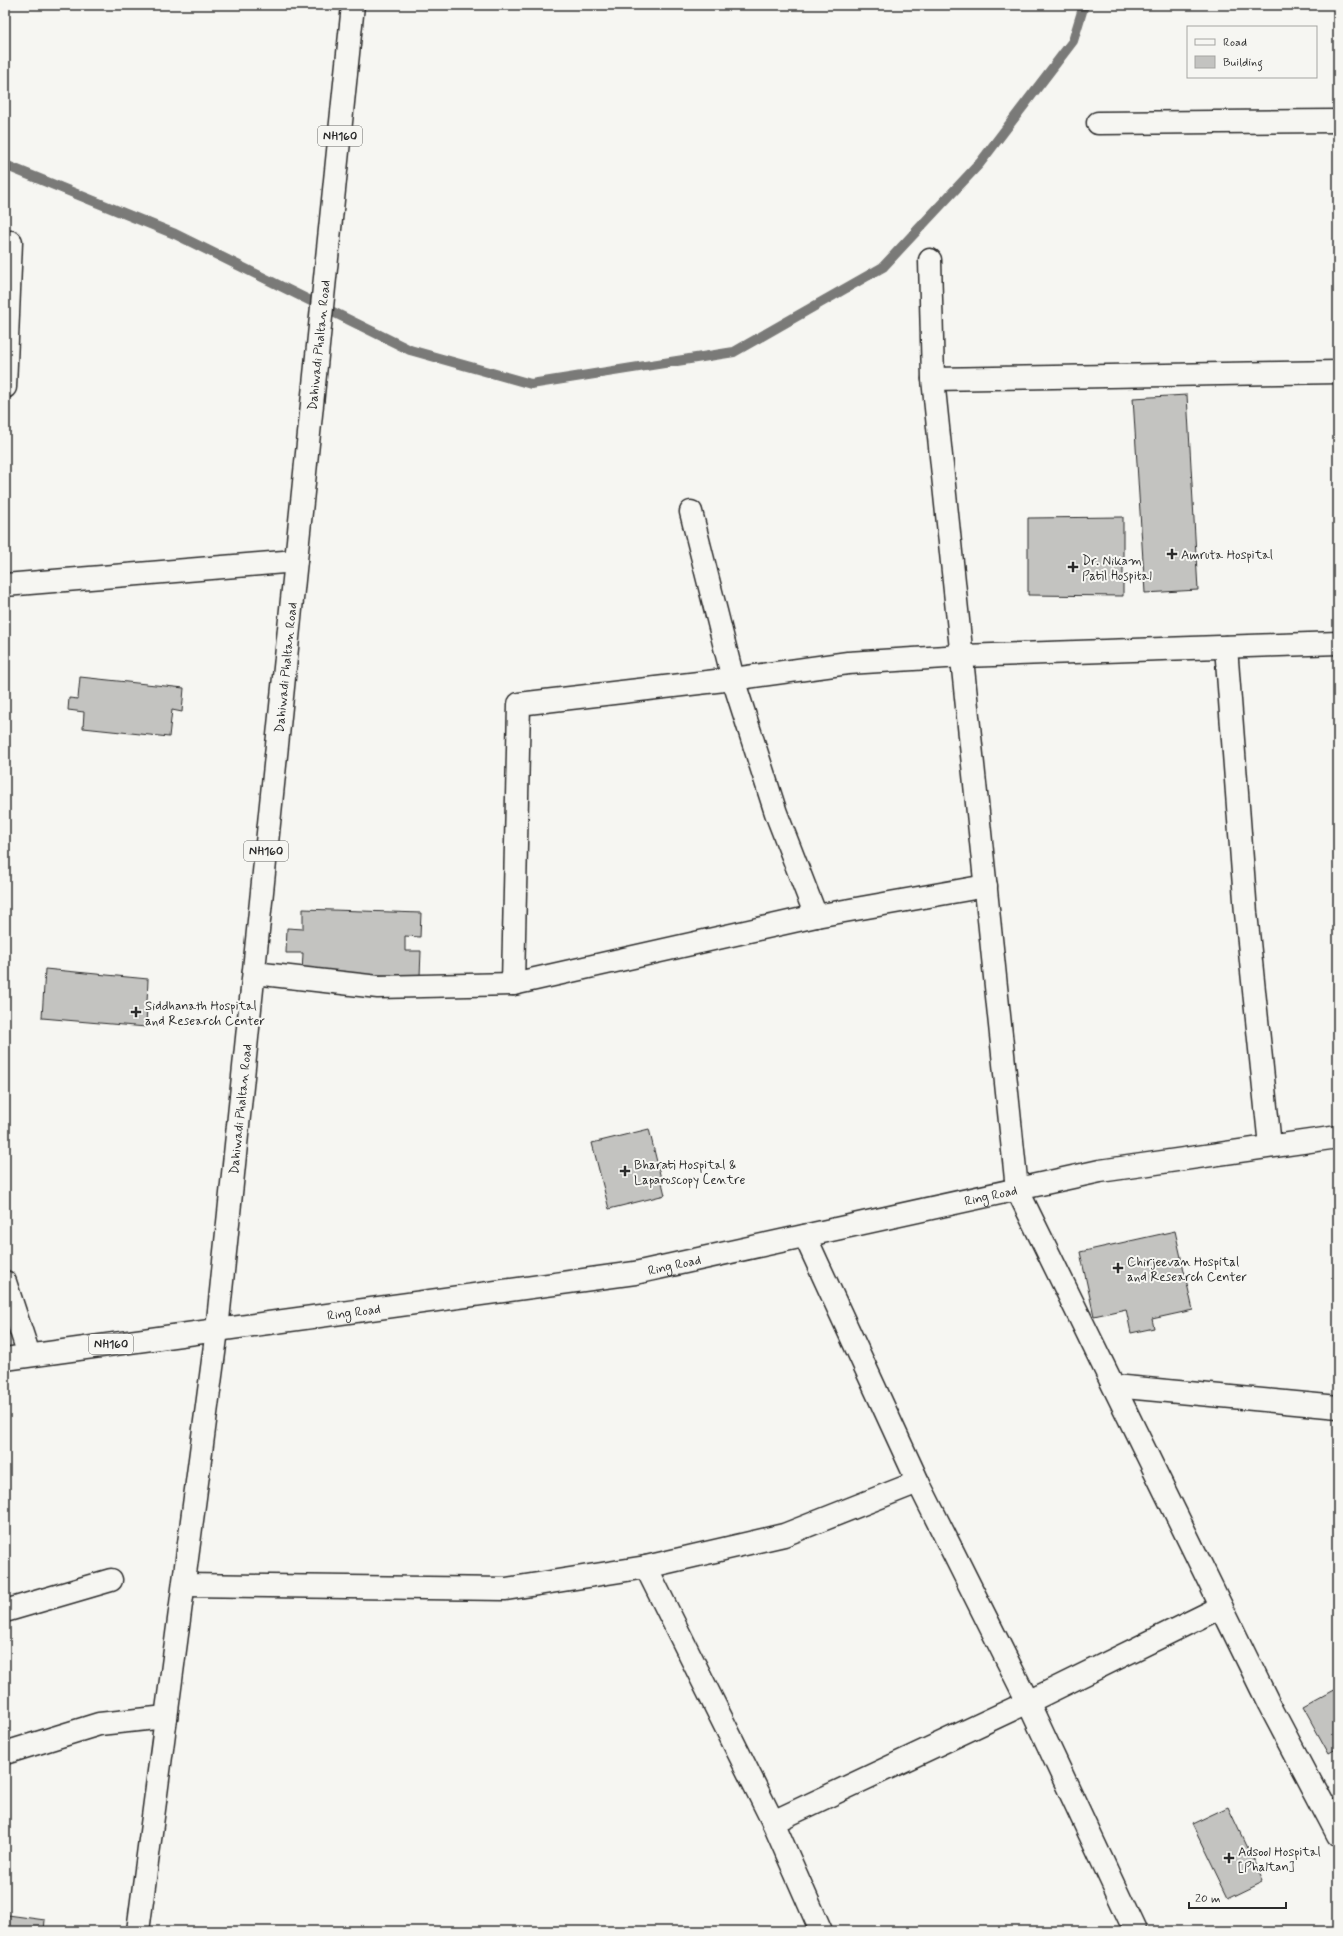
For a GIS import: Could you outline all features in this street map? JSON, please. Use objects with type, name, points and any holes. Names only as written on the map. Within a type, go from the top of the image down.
[{"type":"main road","name":"Dahiwadi Phaltan Road","points":[[138,1931],[217,1330],[353,5]]},
{"type":"main road","points":[[1098,123],[1338,121]]},
{"type":"main road","points":[[5,387],[11,242]]},
{"type":"main road","points":[[930,260],[933,379],[1017,1189],[1269,1704],[1338,1835]]},
{"type":"main road","points":[[933,379],[1338,372]]},
{"type":"main road","points":[[691,512],[733,679],[776,812],[816,916]]},
{"type":"main road","points":[[5,585],[296,561]]},
{"type":"main road","points":[[513,984],[519,704],[733,679],[848,663],[962,656],[1338,643]]},
{"type":"main road","points":[[1226,647],[1246,913],[1270,1146]]},
{"type":"main road","points":[[254,973],[378,987],[513,984],[816,916],[986,886]]},
{"type":"main road","name":"Ring Road","points":[[5,1359],[635,1273],[1100,1171],[1338,1137]]},
{"type":"main road","points":[[805,1236],[918,1482],[1028,1702],[1135,1931]]},
{"type":"main road","points":[[5,1282],[29,1355]]},
{"type":"main road","points":[[1114,1386],[1338,1407]]},
{"type":"main road","points":[[184,1585],[506,1590],[646,1567],[784,1535],[918,1482]]},
{"type":"main road","points":[[646,1567],[773,1822],[821,1931]]},
{"type":"main road","points":[[5,1611],[111,1580]]},
{"type":"main road","points":[[773,1822],[1028,1702],[1221,1607]]},
{"type":"main road","points":[[5,1753],[99,1724],[166,1717]]},
{"type":"building","points":[[1187,395],[1198,590],[1145,593],[1133,398]]},
{"type":"building","points":[[1123,517],[1123,596],[1028,595],[1028,518]]},
{"type":"building","points":[[80,677],[184,688],[182,712],[172,710],[169,737],[83,728],[84,712],[68,710],[69,698],[78,699]]},
{"type":"building","points":[[303,909],[421,913],[420,937],[405,936],[405,951],[421,951],[420,976],[302,973],[303,953],[286,953],[287,928],[303,929]]},
{"type":"building","points":[[45,969],[148,979],[146,1027],[42,1018]]},
{"type":"building","points":[[649,1129],[665,1195],[609,1209],[592,1143]]},
{"type":"building","points":[[1175,1231],[1193,1310],[1152,1319],[1154,1328],[1131,1333],[1126,1309],[1094,1316],[1080,1252]]},
{"type":"building","points":[[1338,1688],[1338,1749],[1329,1754],[1303,1707]]},
{"type":"building","points":[[1228,1807],[1263,1881],[1228,1898],[1192,1824]]},
{"type":"building","points":[[8,1915],[45,1920],[44,1931],[7,1931]]},
{"type":"waterway","points":[[5,165],[175,234],[410,350],[531,384],[734,352],[883,267],[980,163],[1073,41],[1084,5]]},
{"type":"place","name":"Amruta Hospital","points":[[1172,554]]},
{"type":"place","name":"Dr. Nikam Patil Hospital","points":[[1073,567]]},
{"type":"place","name":"Siddhanath Hospital and Research Center","points":[[136,1012]]},
{"type":"place","name":"Bharati Hospital & Laparoscopy Centre","points":[[625,1171]]},
{"type":"place","name":"Chirjeevan Hospital and Research Center","points":[[1118,1268]]},
{"type":"place","name":"Adsool Hospital [Phaltan]","points":[[1229,1858]]}]
